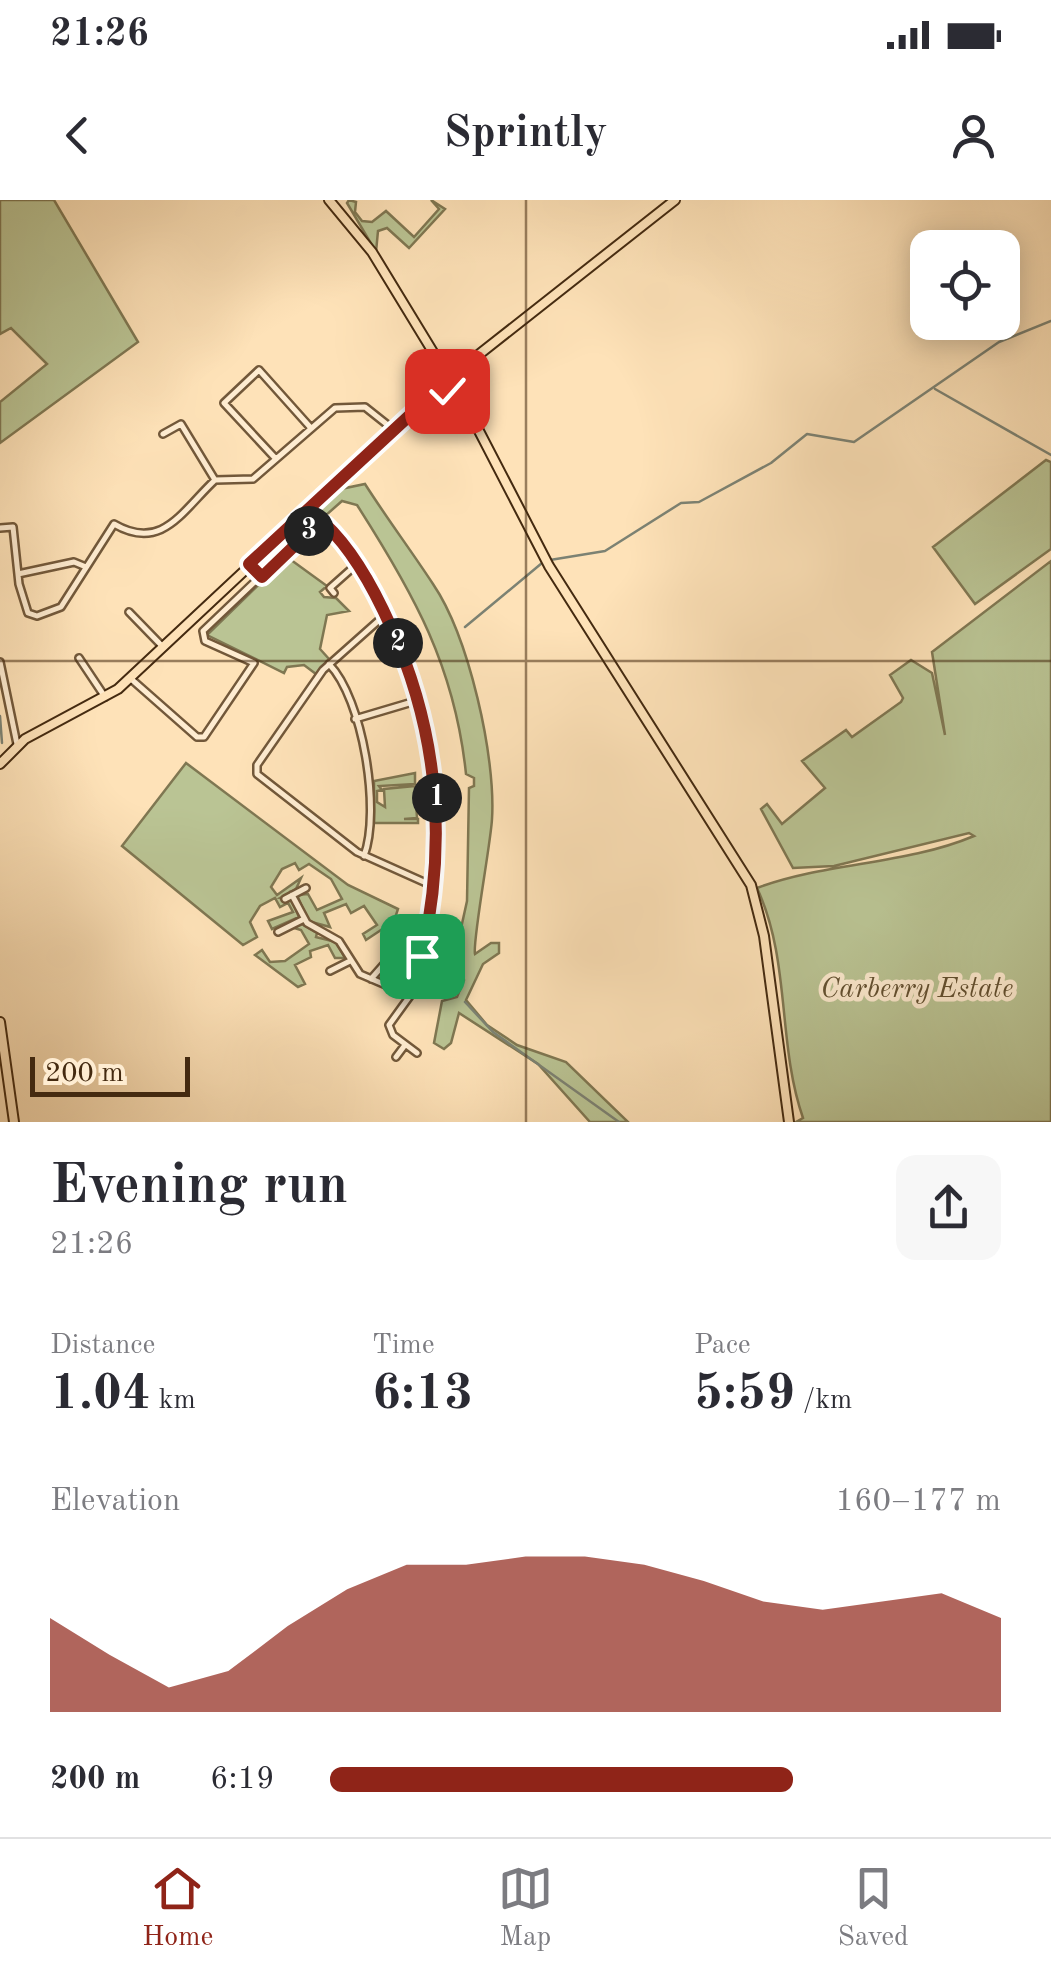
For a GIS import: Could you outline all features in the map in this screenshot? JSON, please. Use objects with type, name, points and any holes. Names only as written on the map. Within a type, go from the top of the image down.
[{"type":"main road","points":[[329,200],[372,252],[435,356],[438,379],[464,402]]},
{"type":"main road","points":[[0,764],[17,744],[105,697],[130,678],[422,404],[450,366],[477,356],[675,200]]},
{"type":"main road","points":[[435,356],[462,380],[464,402],[549,566],[751,886],[764,936],[790,1122]]},
{"type":"main road","points":[[422,404],[462,380],[477,356]]},
{"type":"main road","points":[[0,1022],[14,1122]]},
{"type":"street","points":[[276,459],[224,403],[259,370],[310,426]]},
{"type":"street","points":[[0,528],[13,527],[18,574],[28,613],[37,616],[58,610],[114,524],[135,535],[158,532],[215,480],[253,479],[335,408],[354,404],[375,411],[394,430]]},
{"type":"street","points":[[163,434],[181,424],[215,480]]},
{"type":"street","points":[[203,746],[202,738],[254,663],[205,642],[202,634],[319,524],[328,526],[386,614],[419,700],[436,792],[436,874],[418,976],[389,1025],[417,1053]]},
{"type":"street","points":[[18,574],[74,562],[86,567]]},
{"type":"street","points":[[249,564],[262,577]]},
{"type":"street","points":[[334,593],[330,588],[356,564]]},
{"type":"street","points":[[129,612],[162,646]]},
{"type":"street","points":[[386,614],[329,664],[256,770],[259,777],[364,856],[434,886]]},
{"type":"street","points":[[78,658],[105,697]]},
{"type":"street","points":[[0,662],[17,744]]},
{"type":"street","points":[[329,664],[354,720],[372,799],[364,856]]},
{"type":"street","points":[[130,678],[202,738]]},
{"type":"street","points":[[354,720],[419,700]]},
{"type":"street","points":[[306,888],[288,897],[304,919],[339,940],[351,961],[371,979],[410,995]]},
{"type":"street","points":[[278,932],[304,919]]},
{"type":"street","points":[[330,971],[351,961]]},
{"type":"street","points":[[371,979],[386,962]]},
{"type":"street","points":[[418,976],[439,981]]},
{"type":"street","points":[[396,1057],[406,1045]]},
{"type":"green space","points":[[0,200],[54,200],[138,342],[0,443],[0,402],[47,364],[11,328],[0,334]]},
{"type":"green space","points":[[431,200],[445,209],[409,248],[387,228],[378,231],[376,252],[347,203],[356,202],[355,212],[362,221],[372,222],[386,211],[414,237],[439,209]]},
{"type":"green space","points":[[1046,460],[1051,462],[1051,549],[975,604],[933,547]]},
{"type":"green space","points":[[365,484],[446,607],[469,665],[485,731],[492,819],[475,954],[491,943],[499,943],[499,953],[483,964],[466,1000],[487,1025],[517,1045],[566,1062],[628,1122],[590,1122],[538,1064],[459,1013],[451,1043],[444,1049],[434,1043],[442,1001],[457,997],[464,980],[454,960],[467,901],[469,788],[474,786],[474,778],[466,774],[442,665],[414,601],[357,505],[342,501],[265,569],[258,564],[341,489]]},
{"type":"green space","points":[[287,557],[327,586],[320,592],[324,597],[336,598],[349,611],[327,615],[320,649],[329,659],[316,674],[304,665],[287,667],[284,673],[207,635]]},
{"type":"green space","name":"Carberry Estate","points":[[1051,561],[1051,1122],[796,1122],[803,1118],[790,1061],[780,973],[768,916],[757,888],[811,873],[921,853],[974,836],[969,833],[834,866],[793,868],[761,809],[767,804],[782,824],[825,788],[802,761],[846,730],[852,737],[901,702],[903,698],[890,675],[911,660],[932,673],[945,735],[932,652]]},
{"type":"green space","points":[[186,763],[348,885],[398,909],[393,924],[420,948],[410,987],[393,984],[410,970],[403,955],[410,950],[401,938],[392,941],[384,928],[366,940],[363,934],[377,925],[364,906],[351,913],[346,904],[324,913],[330,927],[308,921],[297,895],[308,894],[317,910],[342,899],[331,879],[309,864],[299,870],[295,863],[282,869],[271,887],[277,895],[301,878],[296,889],[280,898],[292,901],[299,917],[272,929],[268,921],[293,912],[288,903],[280,907],[275,898],[260,906],[250,922],[257,937],[243,945],[122,846]]},
{"type":"green space","points":[[415,773],[415,784],[379,786],[382,790],[377,791],[377,802],[385,807],[384,789],[415,786],[417,818],[404,819],[418,819],[418,823],[374,823],[374,781]]},
{"type":"green space","points":[[300,923],[317,933],[316,937],[336,942],[345,958],[335,958],[328,945],[310,951],[311,957],[295,965],[305,984],[298,987],[255,955],[262,950],[270,962],[285,961],[309,944],[301,930],[294,928]]},
{"type":"waterway","points":[[550,560],[605,551],[681,503],[699,502],[771,463],[807,434],[854,442],[999,342],[1051,321]]},
{"type":"waterway","points":[[935,389],[1051,455]]},
{"type":"waterway","points":[[465,627],[542,563]]},
{"type":"waterway","points":[[0,716],[2,743]]},
{"type":"waterway","points":[[465,1002],[493,1032],[619,1122]]},
{"type":"route","points":[[422,956],[437,858],[434,768],[412,677],[380,601],[325,524],[316,525],[262,577],[249,564],[422,404],[447,391]]}]
